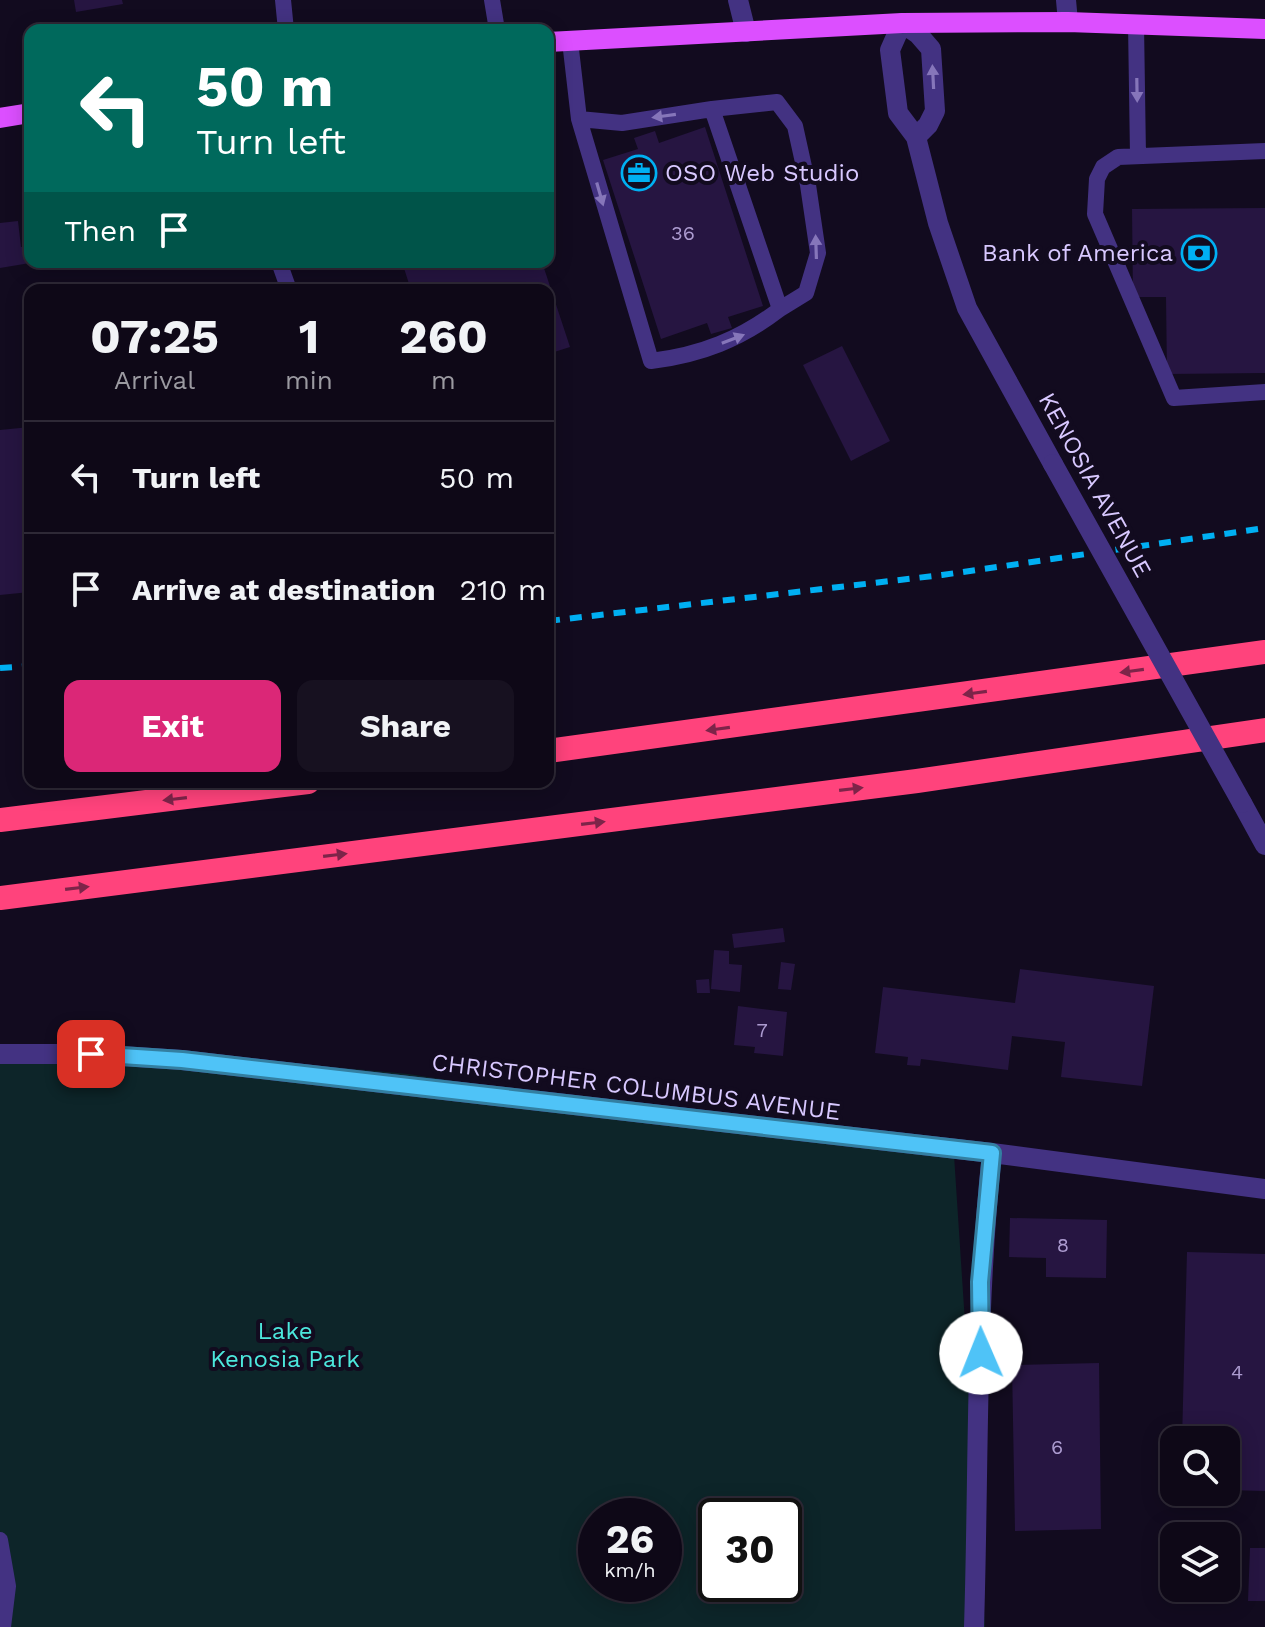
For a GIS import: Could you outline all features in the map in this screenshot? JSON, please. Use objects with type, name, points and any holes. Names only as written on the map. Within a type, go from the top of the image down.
[{"type":"highway","points":[[554,750],[1265,652]]},
{"type":"highway","points":[[0,898],[917,781],[1265,730]]},
{"type":"highway","points":[[0,820],[259,788]]},
{"type":"main road","points":[[554,42],[902,23],[1068,22],[1265,29]]},
{"type":"main road","points":[[0,118],[24,114]]},
{"type":"street","points":[[738,0],[746,32]]},
{"type":"street","points":[[1066,0],[1068,22]]},
{"type":"street","points":[[902,23],[918,34],[931,49],[935,111],[928,125],[916,137]]},
{"type":"street","name":"KENOSIA AVENUE","points":[[902,23],[890,50],[898,113],[916,137],[938,223],[967,308],[1265,845]]},
{"type":"street","name":"CHRISTOPHER COLUMBUS AVENUE","points":[[0,1054],[182,1060],[992,1153],[1265,1189]]},
{"type":"street","points":[[974,1627],[982,1380],[980,1282],[992,1153]]},
{"type":"lane","points":[[283,0],[285,24]]},
{"type":"lane","points":[[492,0],[496,24]]},
{"type":"lane","points":[[1136,24],[1138,156]]},
{"type":"lane","points":[[570,41],[579,119],[651,361],[690,356],[748,334],[806,293],[818,253],[795,126],[777,102],[622,123],[579,119]]},
{"type":"lane","points":[[712,109],[780,309]]},
{"type":"lane","points":[[1265,151],[1118,157],[1103,167],[1095,194],[1095,214],[1174,398],[1265,392]]},
{"type":"lane","points":[[0,1540],[8,1586],[3,1627]]},
{"type":"green space","name":"Lake Kenosia Park","points":[[130,1048],[408,1074],[954,1155],[985,1627],[0,1627],[0,1059]]},
{"type":"building","points":[[74,0],[122,0],[123,4],[76,12]]},
{"type":"building","points":[[705,127],[763,306],[728,317],[732,328],[711,334],[707,323],[661,339],[603,160],[638,149],[634,138],[655,131],[659,143]]},
{"type":"building","name":"Bank of America","points":[[1265,208],[1265,373],[1167,374],[1166,297],[1133,297],[1132,209]]},
{"type":"building","points":[[18,221],[24,264],[0,268],[0,223]]},
{"type":"building","points":[[404,268],[544,268],[549,284],[409,284]]},
{"type":"building","points":[[554,298],[570,347],[554,352]]},
{"type":"building","points":[[842,346],[890,441],[851,461],[803,365]]},
{"type":"building","points":[[24,428],[24,593],[0,595],[0,430]]},
{"type":"building","points":[[783,928],[785,942],[734,948],[732,934]]},
{"type":"building","points":[[714,950],[729,951],[729,964],[742,965],[740,992],[711,989]]},
{"type":"building","points":[[781,962],[795,964],[791,990],[778,989]]},
{"type":"building","points":[[1020,969],[1154,986],[1142,1086],[1061,1077],[1065,1042],[1012,1036],[1008,1070],[921,1059],[920,1066],[907,1065],[908,1057],[875,1053],[883,987],[1015,1003]]},
{"type":"building","points":[[709,979],[710,993],[697,993],[696,980]]},
{"type":"building","points":[[738,1006],[787,1012],[783,1056],[754,1053],[755,1047],[734,1045]]},
{"type":"building","points":[[1010,1218],[1107,1220],[1106,1278],[1046,1277],[1046,1258],[1009,1257]]},
{"type":"building","points":[[1187,1252],[1265,1254],[1265,1491],[1240,1490],[1240,1426],[1182,1426]]},
{"type":"building","points":[[1099,1363],[1101,1529],[1015,1531],[1012,1365]]},
{"type":"building","points":[[1250,1548],[1265,1548],[1265,1601],[1248,1601]]},
{"type":"railway","points":[[554,620],[942,575],[1265,528]]},
{"type":"railway","points":[[0,668],[24,666]]},
{"type":"place","name":"OSO Web Studio","points":[[639,173]]},
{"type":"place","name":"Bank of America","points":[[1199,253]]},
{"type":"route","points":[[91,1054],[182,1060],[992,1153],[980,1282],[981,1353]]}]
